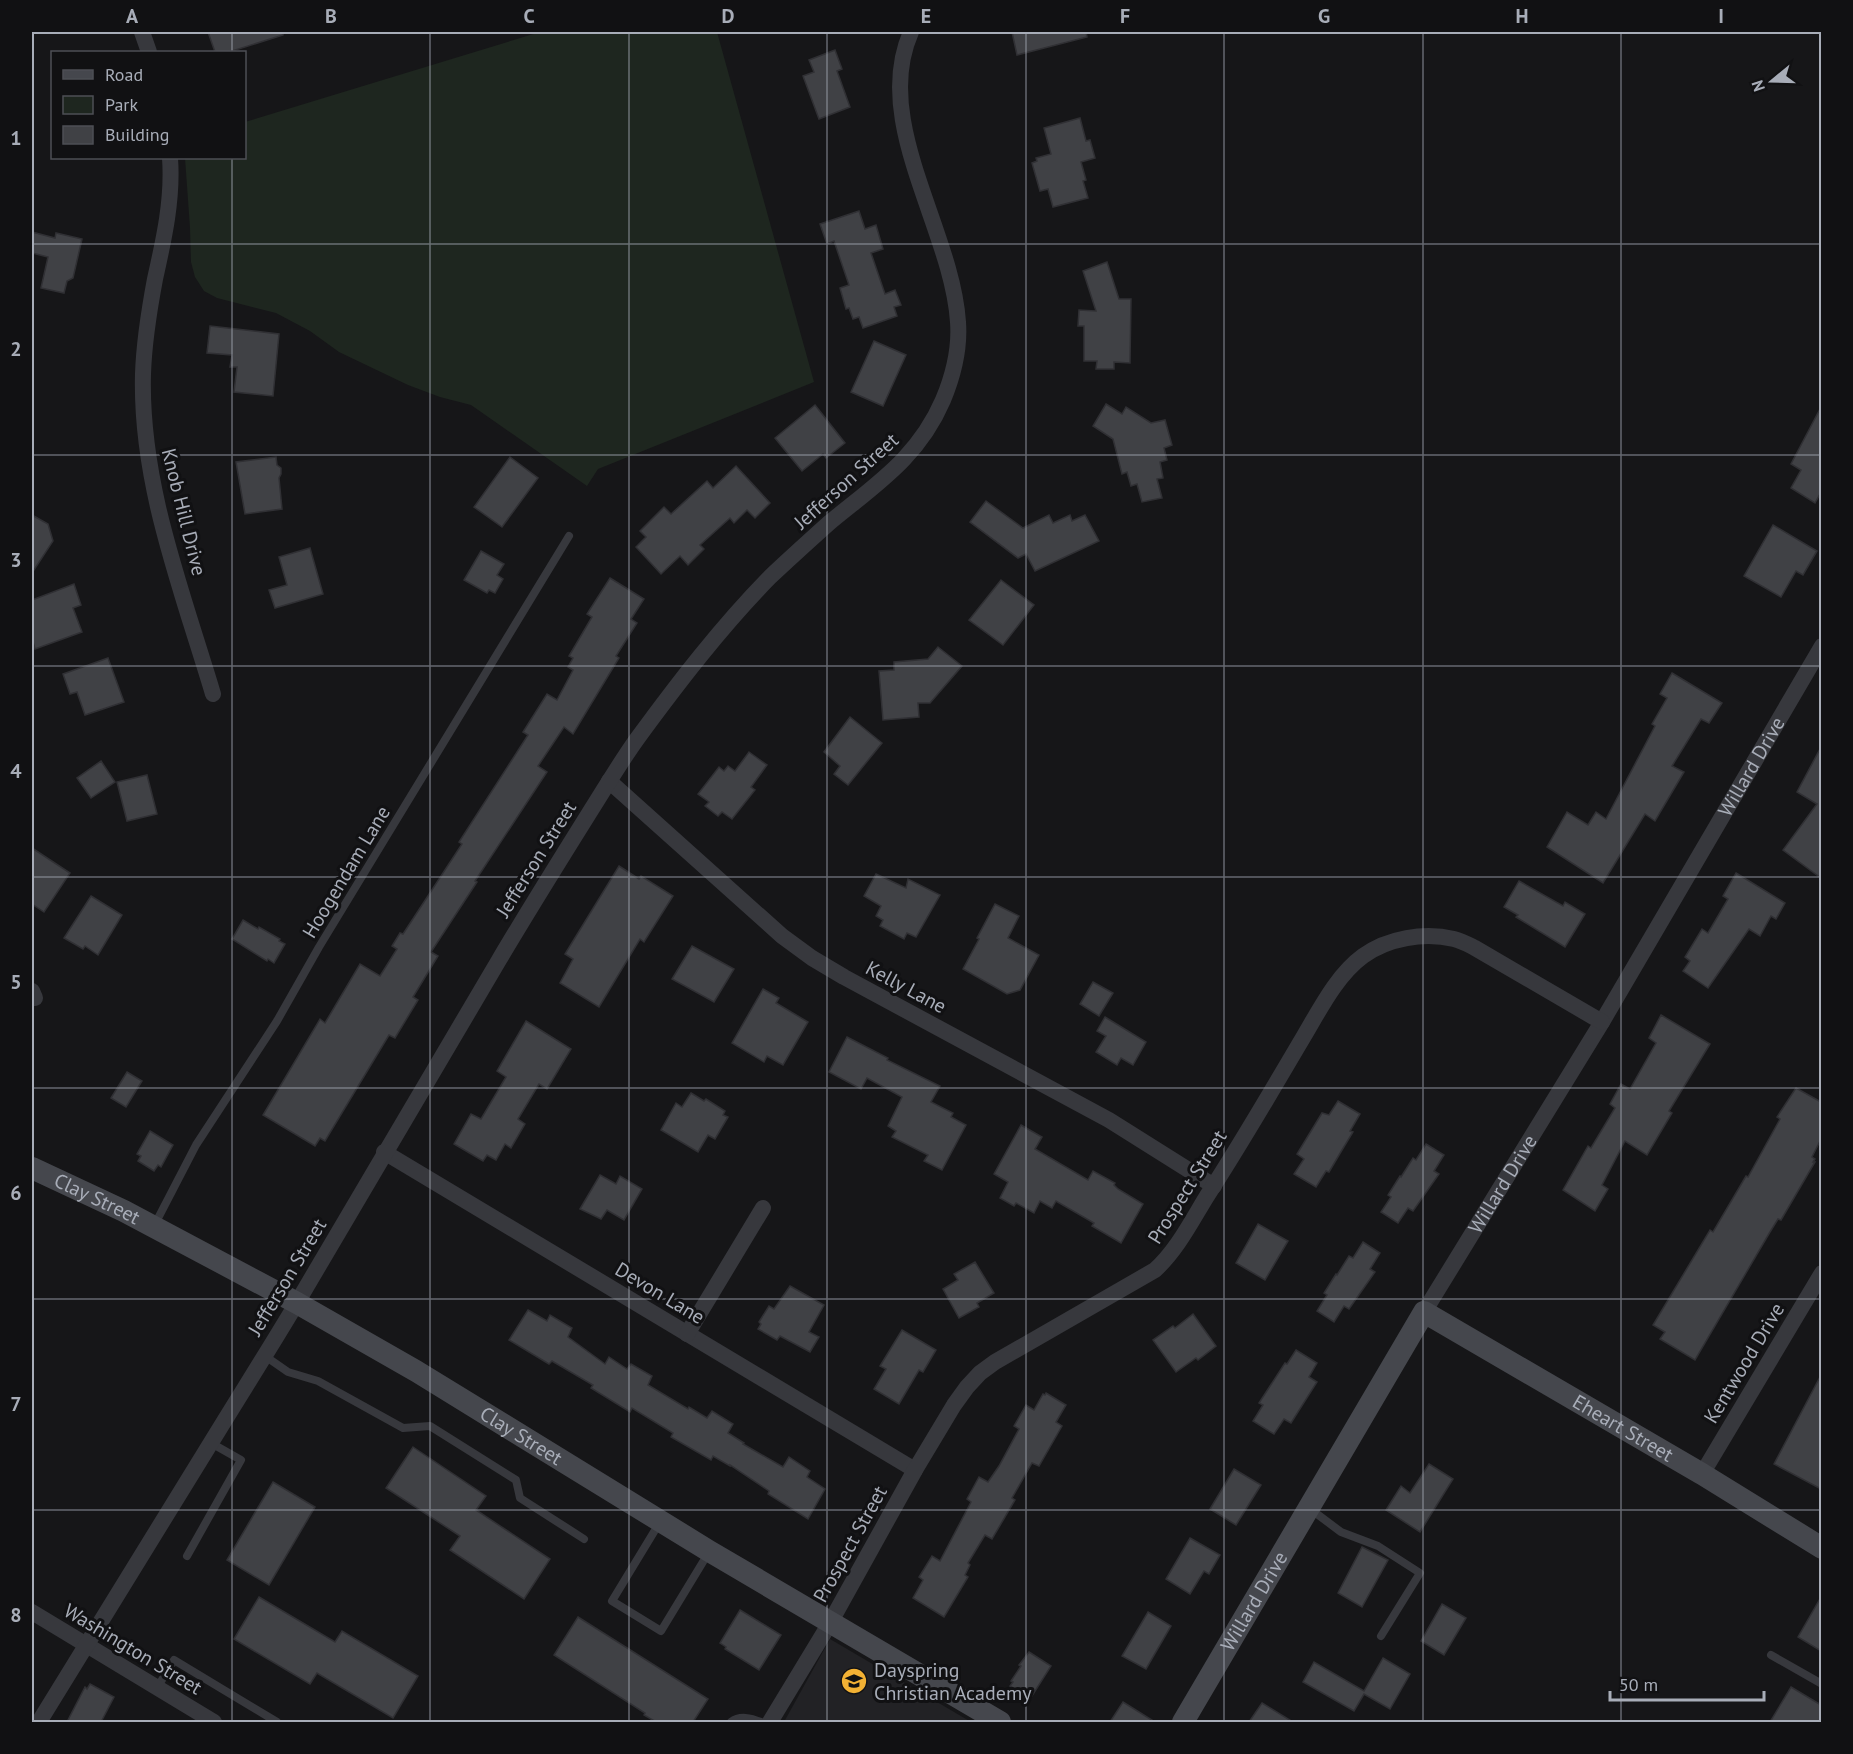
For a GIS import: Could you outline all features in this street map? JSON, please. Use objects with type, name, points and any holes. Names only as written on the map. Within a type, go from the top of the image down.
[{"type":"street","points":[[142,32],[149,51]]},
{"type":"street","name":"Jefferson Street","points":[[39,1722],[265,1356],[384,1152],[609,781],[673,690],[718,634],[771,577],[911,453],[928,430],[945,396],[956,362],[958,323],[952,288],[909,145],[900,103],[900,71],[911,32]]},
{"type":"street","name":"Knob Hill Drive","points":[[170,159],[168,216],[147,322],[144,354],[143,406],[146,445],[161,519],[213,694]]},
{"type":"street","name":"Willard Drive","points":[[1183,1722],[1424,1312],[1602,1022],[1821,646]]},
{"type":"street","name":"Kelly Lane","points":[[609,781],[782,936],[812,958],[1109,1120],[1214,1186]]},
{"type":"street","name":"Prospect Street","points":[[770,1722],[830,1623],[915,1470],[967,1387],[994,1362],[1155,1270],[1174,1249],[1340,979],[1362,957],[1380,946],[1416,936],[1456,939],[1602,1022]]},
{"type":"street","name":"Devon Lane","points":[[384,1152],[915,1470]]},
{"type":"street","name":"Clay Street","points":[[32,1168],[154,1226],[297,1303],[416,1371],[661,1522],[1000,1722]]},
{"type":"street","points":[[687,1334],[763,1208]]},
{"type":"street","name":"Kentwood Drive","points":[[1702,1474],[1821,1273]]},
{"type":"street","name":"Eheart Street","points":[[1424,1312],[1702,1474],[1821,1548]]},
{"type":"street","name":"Washington Street","points":[[32,1612],[214,1722]]},
{"type":"lane","name":"Hoogendam Lane","points":[[154,1226],[196,1145],[277,1021],[319,947],[569,536]]},
{"type":"lane","points":[[265,1356],[288,1372],[318,1381],[403,1428],[430,1426],[516,1480],[520,1498],[584,1539]]},
{"type":"lane","points":[[187,1557],[241,1460],[211,1443]]},
{"type":"lane","points":[[1309,1508],[1341,1532],[1378,1546],[1420,1573],[1381,1636]]},
{"type":"lane","points":[[661,1522],[612,1601],[661,1631],[710,1551]]},
{"type":"lane","points":[[1771,1655],[1821,1684]]},
{"type":"lane","points":[[157,1688],[174,1660],[277,1722]]},
{"type":"lane","points":[[730,1722],[734,1719],[745,1718],[761,1722]]},
{"type":"shaded area","name":"Dayspring Christian Academy","points":[[830,1639],[971,1722],[784,1722]]},
{"type":"green space","points":[[540,32],[717,32],[814,382],[598,469],[587,486],[471,405],[408,385],[339,352],[310,331],[276,313],[217,298],[204,291],[195,277],[191,262],[185,159],[246,159],[246,122]]},
{"type":"building","points":[[208,32],[283,32],[283,35],[232,51],[215,51]]},
{"type":"building","points":[[1012,32],[1086,32],[1087,37],[1017,55]]},
{"type":"building","points":[[835,50],[842,69],[837,71],[850,107],[819,119],[803,76],[814,72],[809,60]]},
{"type":"building","points":[[1080,118],[1086,141],[1090,140],[1095,158],[1081,162],[1088,198],[1053,207],[1048,189],[1040,191],[1032,163],[1037,161],[1036,158],[1051,154],[1044,128]]},
{"type":"building","points":[[859,211],[865,229],[876,225],[883,249],[871,253],[885,294],[895,290],[901,305],[894,307],[897,316],[863,328],[859,317],[853,319],[849,308],[846,309],[840,288],[849,285],[834,241],[827,244],[820,224]]},
{"type":"building","points":[[32,232],[55,238],[56,233],[82,239],[73,278],[67,281],[64,293],[41,288],[48,257],[32,253]]},
{"type":"building","points":[[1107,262],[1119,299],[1131,299],[1130,363],[1114,362],[1114,369],[1096,369],[1097,361],[1084,361],[1084,326],[1078,326],[1079,310],[1096,311],[1083,271]]},
{"type":"building","points":[[210,326],[279,334],[273,396],[234,392],[237,367],[230,367],[232,355],[207,353]]},
{"type":"building","points":[[874,341],[906,355],[883,406],[851,392]]},
{"type":"building","points":[[1106,404],[1122,414],[1126,407],[1151,423],[1165,420],[1172,445],[1164,448],[1167,460],[1160,462],[1163,478],[1157,479],[1162,498],[1142,502],[1137,484],[1131,486],[1127,472],[1122,474],[1113,439],[1093,426]]},
{"type":"building","points":[[815,405],[845,443],[826,458],[823,454],[802,471],[775,438]]},
{"type":"building","points":[[1821,407],[1821,492],[1815,503],[1791,488],[1801,470],[1791,464]]},
{"type":"building","points":[[276,457],[277,465],[281,468],[279,478],[282,509],[245,514],[236,462]]},
{"type":"building","points":[[510,457],[538,478],[502,527],[474,507]]},
{"type":"building","points":[[736,466],[770,503],[755,518],[747,510],[734,523],[730,518],[700,545],[704,549],[688,565],[680,556],[661,574],[636,547],[646,537],[640,531],[664,507],[671,514],[707,481],[713,488]]},
{"type":"building","points":[[986,501],[1023,528],[1049,515],[1053,523],[1070,515],[1072,521],[1085,515],[1099,541],[1035,571],[1026,554],[1018,558],[970,522]]},
{"type":"building","points":[[32,515],[48,524],[53,541],[32,573]]},
{"type":"building","points":[[1773,525],[1817,551],[1803,575],[1796,571],[1781,597],[1744,576]]},
{"type":"building","points":[[310,548],[323,594],[275,608],[269,590],[287,585],[279,557]]},
{"type":"building","points":[[481,551],[504,564],[497,575],[503,579],[495,593],[489,590],[487,593],[464,580]]},
{"type":"building","points":[[610,578],[644,599],[631,619],[637,623],[616,656],[619,658],[573,734],[564,727],[538,766],[547,772],[431,952],[438,956],[413,997],[418,1000],[395,1038],[389,1035],[325,1141],[320,1138],[315,1146],[263,1115],[320,1019],[325,1023],[360,964],[380,976],[397,949],[392,946],[400,933],[403,934],[462,844],[459,842],[528,735],[523,732],[547,694],[557,700],[573,670],[568,667],[573,658],[569,656],[592,617],[587,614]]},
{"type":"building","points":[[1001,580],[1034,605],[1003,645],[969,620]]},
{"type":"building","points":[[74,584],[81,605],[73,608],[82,632],[35,649],[32,638],[32,600]]},
{"type":"building","points":[[938,647],[962,666],[930,703],[918,703],[919,717],[883,720],[879,671],[894,670],[894,662],[928,659]]},
{"type":"building","points":[[108,658],[124,702],[85,715],[77,692],[70,694],[63,674]]},
{"type":"building","points":[[1672,673],[1722,703],[1709,723],[1701,719],[1672,766],[1684,772],[1655,821],[1645,814],[1603,883],[1547,847],[1567,812],[1588,825],[1596,812],[1606,819],[1655,726],[1652,724],[1667,698],[1660,694]]},
{"type":"building","points":[[850,717],[882,743],[848,785],[834,774],[840,766],[824,752]]},
{"type":"building","points":[[1821,747],[1821,878],[1783,850],[1817,804],[1797,792]]},
{"type":"building","points":[[749,752],[767,765],[751,787],[755,790],[732,819],[722,812],[718,816],[705,806],[709,802],[698,794],[719,767],[724,771],[728,766],[735,771]]},
{"type":"building","points":[[101,761],[115,782],[91,798],[77,778]]},
{"type":"building","points":[[147,775],[157,814],[127,821],[117,782]]},
{"type":"building","points":[[32,848],[70,873],[44,912],[32,904]]},
{"type":"building","points":[[619,866],[639,879],[641,876],[673,896],[644,942],[640,939],[599,1007],[560,983],[573,959],[565,954]]},
{"type":"building","points":[[1736,873],[1785,903],[1776,919],[1771,916],[1760,936],[1749,929],[1708,988],[1683,971],[1690,961],[1685,957],[1702,929],[1708,933],[1728,899],[1723,896]]},
{"type":"building","points":[[876,874],[906,888],[908,879],[940,895],[916,937],[907,933],[904,939],[880,926],[883,920],[876,916],[881,906],[864,896]]},
{"type":"building","points":[[1519,881],[1563,906],[1565,902],[1585,914],[1565,947],[1504,907]]},
{"type":"building","points":[[91,896],[122,915],[98,955],[85,946],[83,949],[64,938]]},
{"type":"building","points":[[995,904],[1019,916],[1008,938],[1039,955],[1020,990],[1007,994],[963,969]]},
{"type":"building","points":[[243,920],[280,939],[279,941],[285,944],[274,963],[232,939]]},
{"type":"building","points":[[692,946],[734,969],[714,1002],[672,979]]},
{"type":"building","points":[[1093,982],[1113,993],[1099,1016],[1080,1004]]},
{"type":"building","points":[[763,989],[779,998],[776,1003],[808,1022],[783,1065],[767,1056],[764,1062],[732,1043]]},
{"type":"building","points":[[1661,1015],[1710,1044],[1669,1111],[1672,1113],[1647,1155],[1625,1141],[1602,1185],[1608,1189],[1595,1211],[1563,1190],[1588,1146],[1591,1148],[1615,1108],[1610,1104],[1621,1084],[1630,1089],[1656,1043],[1649,1038]]},
{"type":"building","points":[[1105,1017],[1146,1042],[1133,1065],[1121,1058],[1117,1065],[1096,1052],[1106,1036],[1097,1031]]},
{"type":"building","points":[[526,1021],[571,1049],[547,1089],[539,1084],[518,1119],[525,1124],[511,1148],[505,1144],[496,1160],[487,1155],[483,1161],[454,1144],[471,1114],[481,1119],[506,1077],[497,1071]]},
{"type":"building","points":[[847,1037],[940,1086],[931,1102],[953,1113],[951,1117],[966,1125],[942,1170],[924,1161],[928,1155],[892,1137],[896,1131],[888,1126],[902,1097],[867,1078],[861,1089],[829,1072]]},
{"type":"building","points":[[127,1072],[142,1081],[126,1107],[111,1098]]},
{"type":"building","points":[[1796,1088],[1821,1102],[1821,1139],[1812,1157],[1815,1162],[1781,1220],[1778,1219],[1770,1232],[1695,1360],[1660,1339],[1665,1332],[1653,1325],[1710,1230],[1713,1232],[1746,1176],[1748,1177],[1780,1119],[1777,1117]]},
{"type":"building","points":[[691,1093],[725,1111],[723,1115],[728,1117],[715,1139],[708,1135],[698,1152],[661,1130],[676,1103],[682,1107]]},
{"type":"building","points":[[1338,1101],[1360,1114],[1350,1131],[1353,1132],[1329,1172],[1326,1171],[1316,1187],[1294,1174],[1304,1159],[1297,1154],[1322,1113],[1329,1115]]},
{"type":"building","points":[[1021,1125],[1042,1137],[1035,1149],[1088,1180],[1093,1171],[1115,1183],[1118,1189],[1143,1204],[1121,1243],[1092,1226],[1094,1223],[1056,1201],[1052,1208],[1040,1201],[1034,1213],[1016,1203],[1014,1206],[1000,1198],[1008,1182],[994,1174]]},
{"type":"building","points":[[150,1131],[173,1145],[161,1167],[158,1165],[154,1171],[138,1161],[141,1156],[137,1154]]},
{"type":"building","points":[[1426,1144],[1444,1155],[1434,1171],[1439,1174],[1413,1211],[1408,1208],[1398,1223],[1381,1212],[1391,1197],[1388,1195],[1400,1176],[1413,1158],[1416,1160]]},
{"type":"building","points":[[600,1175],[616,1184],[620,1176],[642,1189],[624,1220],[607,1210],[601,1219],[580,1209]]},
{"type":"building","points":[[1258,1224],[1288,1241],[1265,1280],[1236,1263]]},
{"type":"building","points":[[1363,1242],[1380,1253],[1370,1269],[1375,1272],[1349,1309],[1344,1306],[1334,1322],[1317,1311],[1327,1295],[1324,1293],[1336,1274],[1349,1256],[1353,1258]]},
{"type":"building","points":[[975,1262],[994,1293],[977,1303],[979,1307],[959,1318],[943,1289],[958,1280],[954,1274]]},
{"type":"building","points":[[790,1286],[824,1305],[809,1332],[819,1337],[810,1352],[780,1336],[777,1340],[758,1329],[761,1324],[759,1322],[769,1306],[774,1309]]},
{"type":"building","points":[[528,1310],[547,1321],[550,1315],[572,1328],[568,1337],[605,1364],[609,1357],[627,1369],[631,1364],[652,1376],[648,1385],[688,1409],[689,1407],[707,1418],[712,1411],[733,1424],[728,1433],[783,1467],[789,1457],[810,1471],[807,1477],[825,1489],[808,1519],[768,1494],[769,1491],[730,1465],[713,1456],[711,1460],[671,1437],[673,1433],[632,1408],[630,1412],[591,1388],[593,1385],[552,1361],[549,1364],[509,1340]]},
{"type":"building","points":[[1193,1314],[1216,1346],[1198,1360],[1196,1358],[1176,1372],[1153,1340],[1173,1326],[1175,1328]]},
{"type":"building","points":[[902,1330],[936,1350],[923,1372],[919,1370],[899,1404],[874,1389],[886,1369],[880,1366]]},
{"type":"building","points":[[1296,1350],[1317,1363],[1309,1377],[1317,1382],[1291,1423],[1284,1419],[1274,1434],[1253,1421],[1263,1405],[1259,1403]]},
{"type":"building","points":[[1821,1375],[1821,1489],[1774,1464]]},
{"type":"building","points":[[1046,1393],[1066,1405],[1056,1422],[1062,1426],[1039,1466],[1032,1463],[1012,1498],[1015,1500],[992,1539],[985,1535],[968,1563],[970,1565],[965,1575],[968,1577],[944,1617],[913,1598],[923,1580],[919,1577],[932,1556],[940,1561],[971,1502],[967,1499],[979,1477],[988,1482],[999,1466],[1019,1429],[1014,1426],[1026,1405],[1034,1410],[1043,1394]]},
{"type":"building","points":[[413,1447],[486,1496],[476,1510],[550,1559],[524,1599],[450,1550],[460,1536],[386,1488]]},
{"type":"building","points":[[1429,1464],[1453,1479],[1420,1532],[1386,1510],[1401,1486],[1410,1493]]},
{"type":"building","points":[[1234,1469],[1261,1485],[1236,1525],[1210,1509]]},
{"type":"building","points":[[273,1482],[315,1507],[269,1585],[227,1560]]},
{"type":"building","points":[[1190,1538],[1220,1555],[1209,1574],[1204,1571],[1190,1594],[1166,1579]]},
{"type":"building","points":[[1362,1547],[1388,1560],[1362,1607],[1338,1593]]},
{"type":"building","points":[[259,1597],[335,1642],[342,1631],[418,1676],[393,1718],[317,1673],[310,1684],[234,1639]]},
{"type":"building","points":[[1821,1597],[1821,1651],[1798,1637]]},
{"type":"building","points":[[1442,1604],[1466,1618],[1444,1655],[1421,1641]]},
{"type":"building","points":[[740,1610],[781,1635],[759,1670],[725,1649],[726,1647],[720,1643]]},
{"type":"building","points":[[1148,1612],[1171,1626],[1146,1669],[1122,1656]]},
{"type":"building","points":[[578,1617],[708,1699],[693,1722],[656,1722],[554,1655]]},
{"type":"building","points":[[1029,1652],[1051,1666],[1030,1699],[1010,1686],[1021,1666],[1019,1665]]},
{"type":"building","points":[[1383,1658],[1410,1674],[1390,1709],[1364,1694],[1354,1711],[1303,1682],[1314,1662],[1364,1691]]},
{"type":"building","points":[[90,1684],[114,1697],[101,1722],[67,1722],[85,1687],[87,1689]]},
{"type":"building","points":[[1791,1687],[1821,1705],[1821,1722],[1770,1722]]},
{"type":"building","points":[[1123,1702],[1155,1722],[1110,1722]]},
{"type":"building","points":[[1262,1703],[1293,1722],[1249,1722]]},
{"type":"place","name":"Dayspring Christian Academy","points":[[854,1681]]}]
